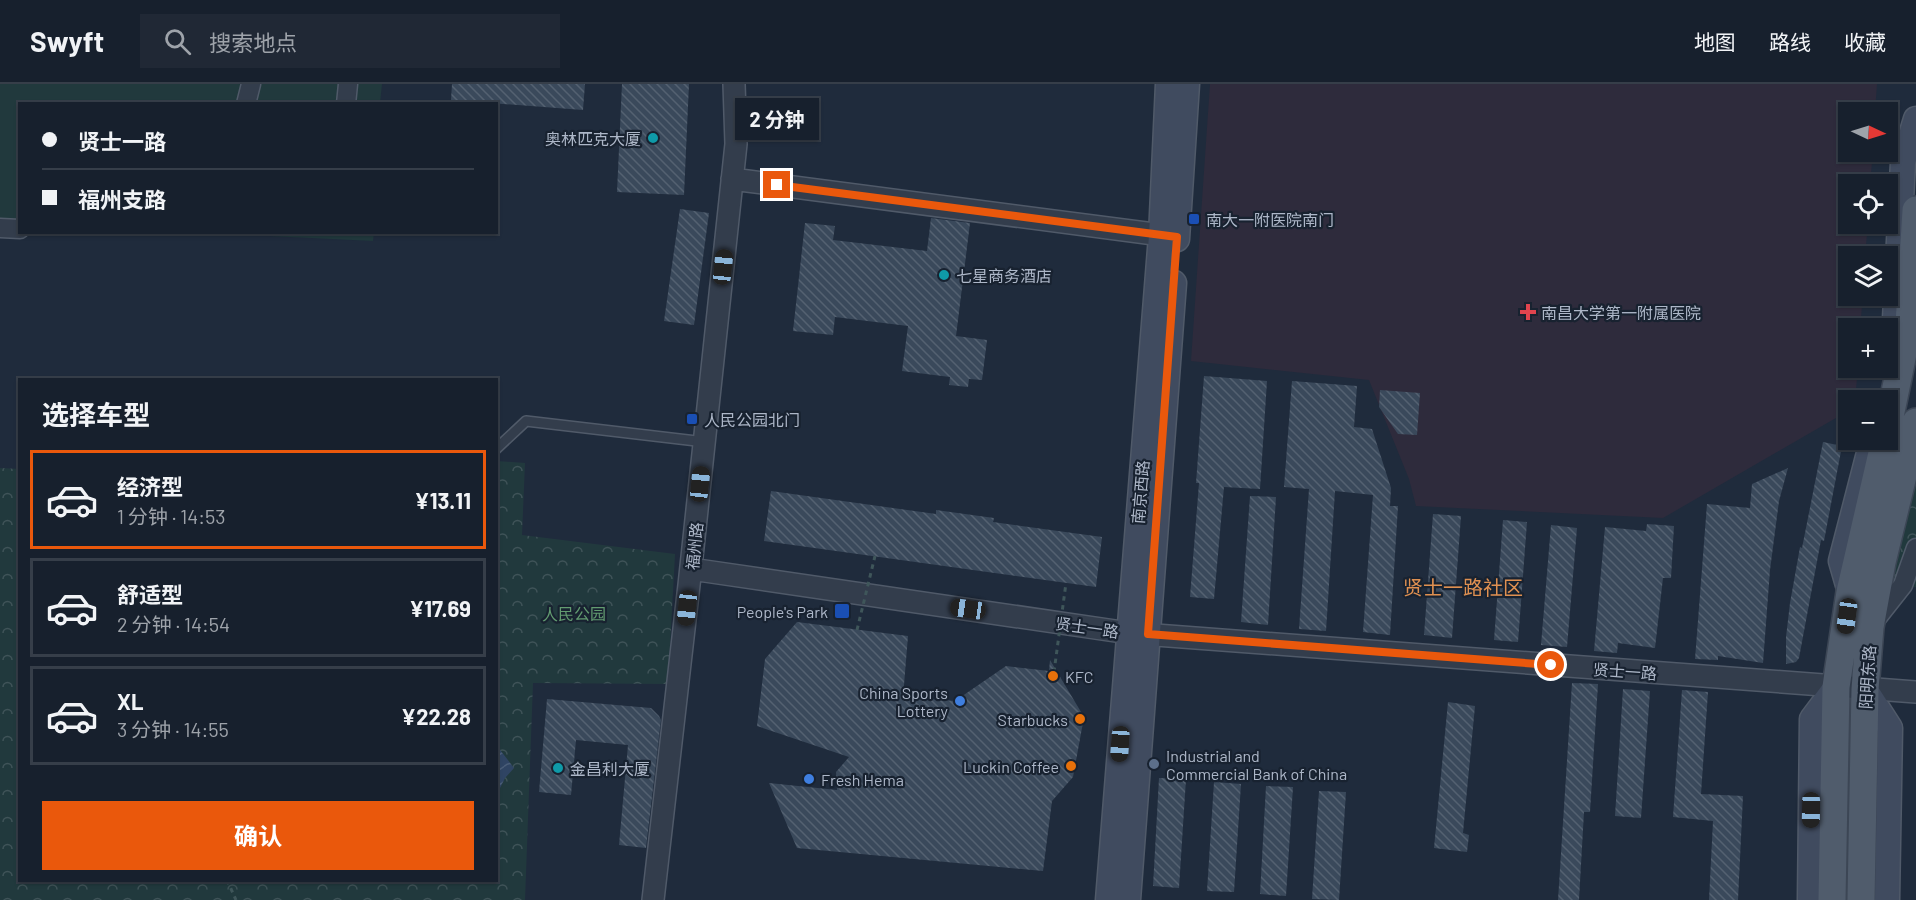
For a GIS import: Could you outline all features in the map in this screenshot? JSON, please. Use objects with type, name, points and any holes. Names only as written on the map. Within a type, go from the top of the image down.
[{"type":"main road","name":"南京西路","points":[[1168,84],[1169,236]]},
{"type":"main road","name":"南京西路","points":[[1128,900],[1139,633],[1169,236],[1187,84]]},
{"type":"main road","points":[[1895,318],[1903,162],[1916,119]]},
{"type":"main road","points":[[1896,390],[1910,324],[1916,210]]},
{"type":"main road","name":"阳明东路","points":[[1861,900],[1865,689],[1870,627],[1882,562],[1916,422]]},
{"type":"main road","points":[[1850,592],[1841,561],[1869,450]]},
{"type":"main road","name":"阳明东路","points":[[1832,900],[1836,687],[1850,592],[1883,450]]},
{"type":"main road","name":"南京西路","points":[[1108,900],[1139,633]]},
{"type":"main road","points":[[1810,900],[1812,719],[1836,687]]},
{"type":"main road","points":[[1865,689],[1890,728],[1887,900]]},
{"type":"street","points":[[246,102],[251,84]]},
{"type":"street","points":[[346,102],[348,84]]},
{"type":"street","name":"福州路","points":[[653,900],[736,144],[734,84]]},
{"type":"street","points":[[732,179],[1169,236]]},
{"type":"street","points":[[0,228],[18,229]]},
{"type":"street","points":[[1870,627],[1903,585],[1916,548]]},
{"type":"street","name":"贤士一路","points":[[691,569],[1139,633],[1916,692]]},
{"type":"lane","points":[[498,447],[526,421],[705,442]]},
{"type":"path","points":[[857,630],[874,556]]},
{"type":"path","points":[[1054,672],[1066,583]]},
{"type":"path","points":[[228,882],[236,900]]},
{"type":"shaded area","name":"南昌大学第一附属医院","points":[[1210,84],[1877,84],[1876,102],[1838,102],[1838,162],[1872,162],[1871,174],[1838,174],[1838,234],[1867,234],[1866,246],[1838,246],[1838,306],[1862,306],[1861,318],[1838,318],[1838,378],[1857,378],[1856,390],[1838,390],[1838,417],[1663,518],[1416,506],[1409,479],[1369,380],[1191,361]]},
{"type":"green space","points":[[0,84],[382,84],[380,102],[18,102],[18,225],[0,224]]},
{"type":"green space","points":[[230,234],[374,234],[373,241]]},
{"type":"green space","name":"人民公园","points":[[498,461],[525,463],[522,535],[675,554],[668,684],[533,683],[525,900],[0,900],[0,468],[18,469],[18,882],[498,882]]},
{"type":"green space","points":[[1916,463],[1916,587],[1889,588]]},
{"type":"water","points":[[498,747],[514,768],[505,778],[498,792]]},
{"type":"building","points":[[452,84],[585,84],[583,110],[451,100]]},
{"type":"building","name":"奥林匹克大厦","points":[[622,84],[689,84],[684,195],[617,192]]},
{"type":"building","points":[[680,209],[709,213],[694,325],[664,321]]},
{"type":"building","points":[[931,218],[970,223],[956,336],[987,340],[982,380],[969,379],[968,387],[949,385],[950,377],[902,371],[908,326],[835,317],[833,335],[793,331],[805,223],[835,226],[833,240],[927,251]]},
{"type":"building","points":[[1204,376],[1267,381],[1260,489],[1224,487],[1214,599],[1190,597]]},
{"type":"building","points":[[1292,381],[1357,386],[1354,427],[1372,429],[1391,488],[1390,506],[1398,506],[1390,635],[1363,632],[1373,495],[1335,491],[1326,631],[1299,629],[1309,489],[1284,487]]},
{"type":"building","points":[[1380,390],[1420,393],[1417,435],[1398,434],[1379,407]]},
{"type":"building","points":[[1823,442],[1838,445],[1838,450],[1841,450],[1824,541],[1821,540],[1799,658],[1796,662],[1786,664],[1790,603],[1800,547],[1802,548]]},
{"type":"building","points":[[1788,468],[1779,501],[1770,570],[1763,663],[1718,656],[1718,660],[1695,659],[1707,504],[1750,508],[1752,484]]},
{"type":"building","points":[[771,491],[936,514],[936,510],[994,518],[993,522],[1102,537],[1096,587],[764,541]]},
{"type":"building","points":[[1250,496],[1276,497],[1268,625],[1241,622]]},
{"type":"building","points":[[1433,514],[1461,516],[1452,638],[1424,635]]},
{"type":"building","points":[[1503,520],[1527,522],[1518,642],[1494,640]]},
{"type":"building","points":[[1647,524],[1674,526],[1671,578],[1663,578],[1655,648],[1618,643],[1617,653],[1594,651],[1605,527],[1646,531]]},
{"type":"building","points":[[1551,525],[1577,528],[1567,647],[1541,645]]},
{"type":"building","points":[[797,622],[908,636],[903,697],[955,701],[1006,666],[1049,671],[1050,660],[1084,717],[1073,777],[1052,801],[1043,871],[797,848],[769,783],[837,790],[836,772],[849,757],[757,726],[765,659]]},
{"type":"building","points":[[1572,683],[1598,684],[1590,812],[1584,812],[1579,900],[1558,900]]},
{"type":"building","points":[[1623,689],[1650,691],[1641,818],[1615,816]]},
{"type":"building","points":[[1682,690],[1708,692],[1701,794],[1743,796],[1738,900],[1709,900],[1713,821],[1673,817]]},
{"type":"building","name":"金昌利大厦","points":[[547,699],[651,708],[659,716],[661,720],[646,848],[619,845],[628,745],[576,740],[571,795],[539,792]]},
{"type":"building","points":[[1448,702],[1475,706],[1463,833],[1469,835],[1467,852],[1434,848]]},
{"type":"building","points":[[1159,778],[1186,779],[1179,888],[1153,886]]},
{"type":"building","points":[[1214,782],[1241,784],[1234,892],[1207,891]]},
{"type":"building","points":[[1266,786],[1293,787],[1286,896],[1260,894]]},
{"type":"building","points":[[1319,791],[1346,792],[1339,900],[1312,899]]},
{"type":"place","name":"奥林匹克大厦","points":[[653,138]]},
{"type":"place","name":"南大一附医院南门","points":[[1194,219]]},
{"type":"place","name":"七星商务酒店","points":[[944,275]]},
{"type":"place","name":"南昌大学第一附属医院","points":[[1528,312]]},
{"type":"place","name":"人民公园北门","points":[[692,419]]},
{"type":"place","name":"People's Park","points":[[842,611]]},
{"type":"place","name":"KFC","points":[[1053,676]]},
{"type":"place","name":"China Sports Lottery","points":[[960,701]]},
{"type":"place","name":"Starbucks","points":[[1080,719]]},
{"type":"place","name":"Industrial and Commercial Bank of China","points":[[1154,764]]},
{"type":"place","name":"Luckin Coffee","points":[[1071,766]]},
{"type":"place","name":"金昌利大厦","points":[[558,768]]},
{"type":"place","name":"Fresh Hema","points":[[809,779]]},
{"type":"district","name":"贤士一路社区","points":[[1463,587]]},
{"type":"route","points":[[777,185],[1177,237],[1148,634],[1551,665]]}]
